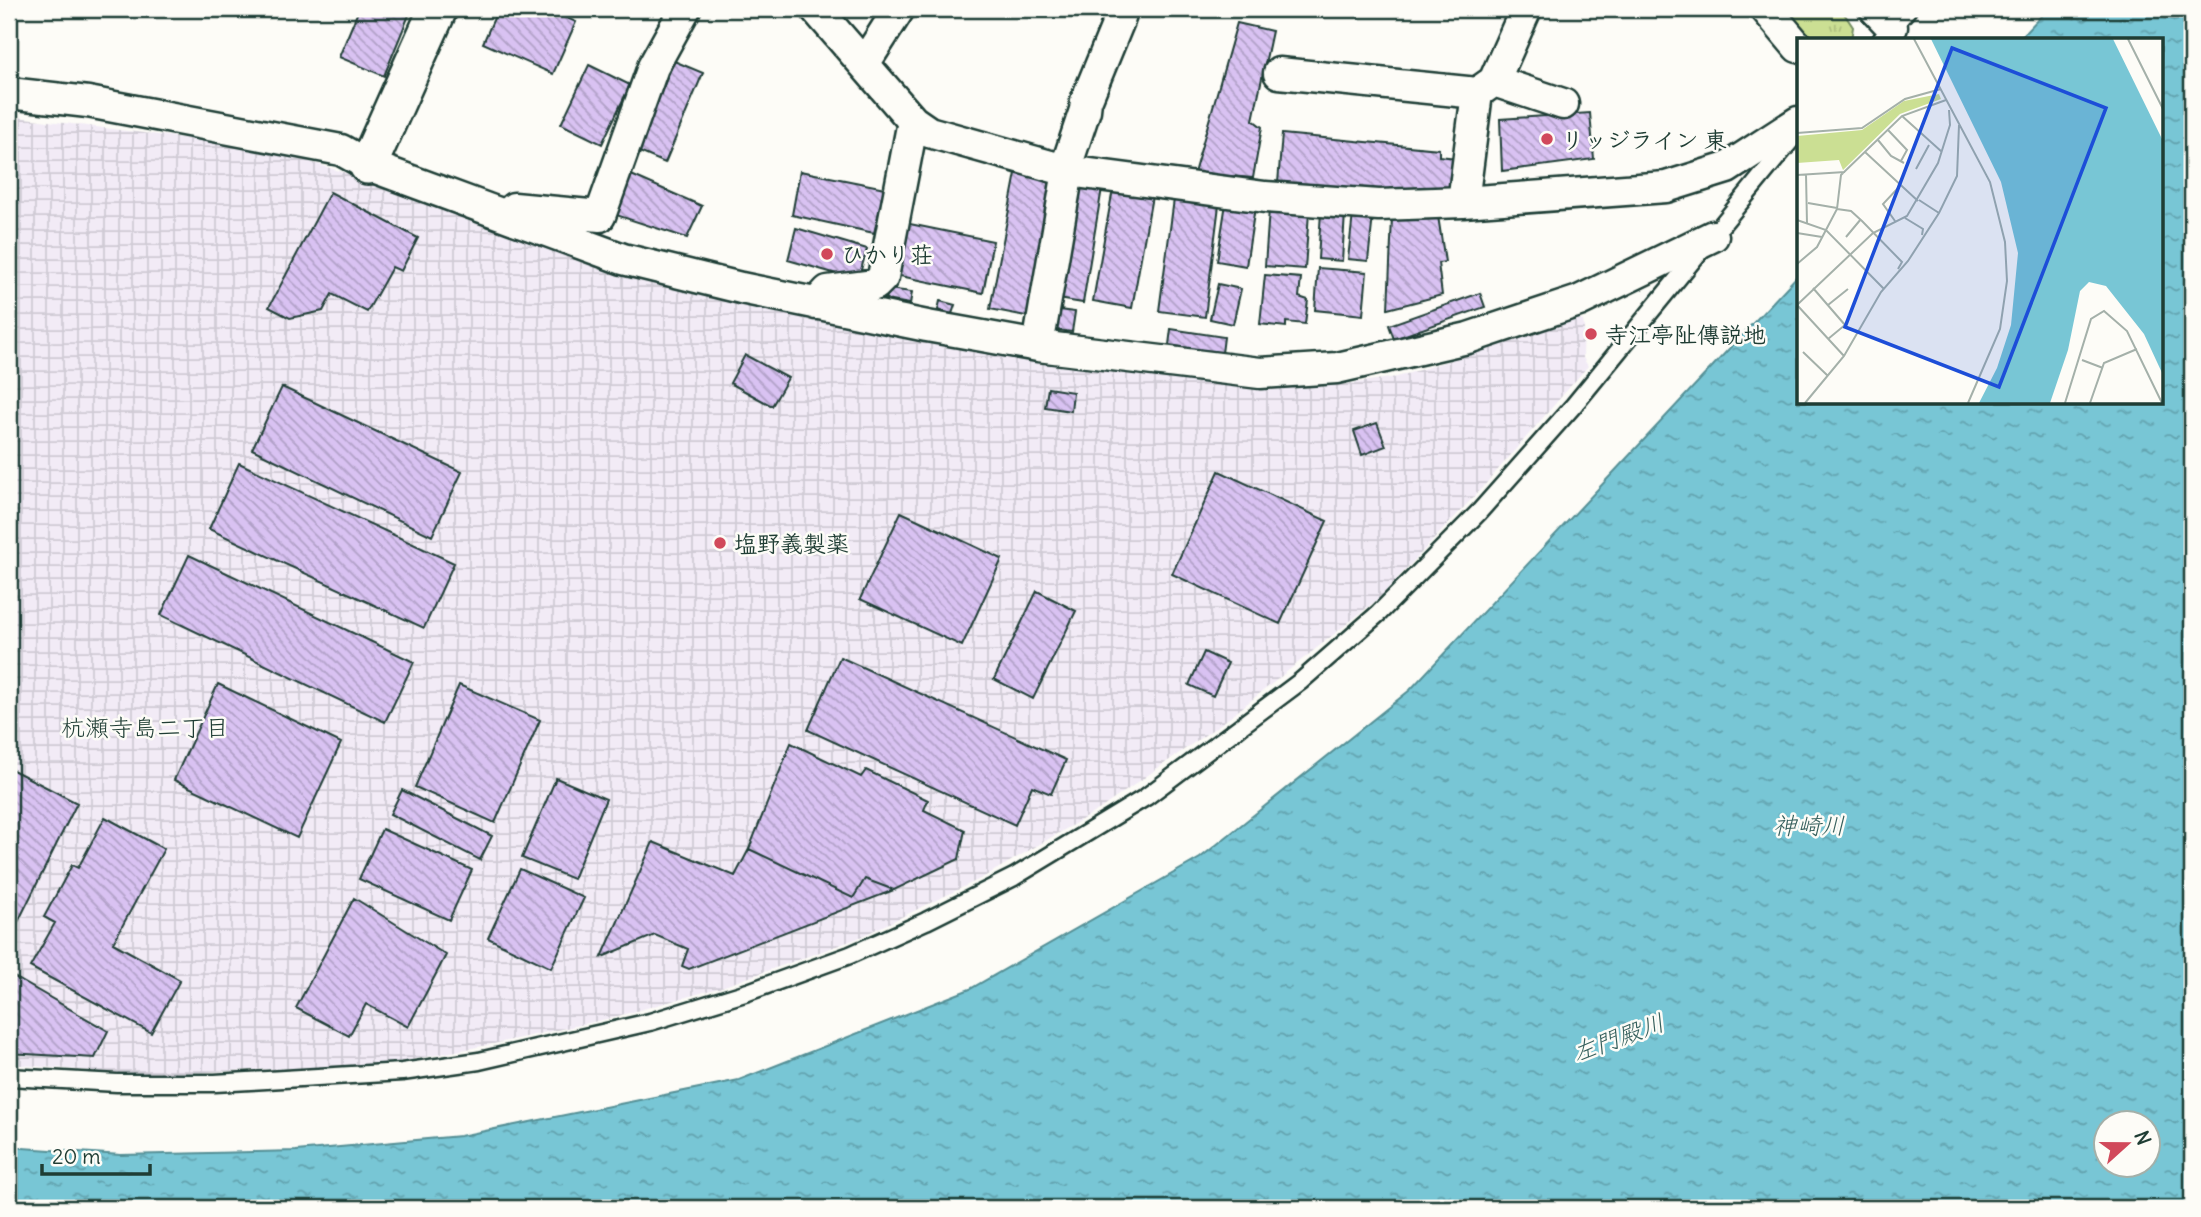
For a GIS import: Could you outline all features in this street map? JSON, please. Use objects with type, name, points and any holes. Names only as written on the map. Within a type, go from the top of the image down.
[{"type":"street","points":[[368,165],[438,9]]},
{"type":"street","points":[[489,210],[502,207],[600,216],[653,66],[685,9]]},
{"type":"street","points":[[816,9],[913,121],[929,132],[1067,170],[1265,197],[1379,205],[1463,202],[1666,187],[1727,168],[1797,123]]},
{"type":"street","points":[[864,64],[899,9]]},
{"type":"street","points":[[1038,346],[1067,170],[1086,101],[1121,18],[1114,9]]},
{"type":"street","points":[[1463,202],[1485,87],[1526,9]]},
{"type":"street","points":[[1766,9],[1797,46]]},
{"type":"street","points":[[1279,73],[1485,87],[1563,104]]},
{"type":"street","points":[[9,93],[88,102],[341,150],[368,165],[623,259],[741,288],[1038,346],[1260,373],[1337,368],[1468,338],[1579,300],[1713,236]]},
{"type":"street","points":[[816,304],[828,291],[876,285],[883,277],[913,121]]},
{"type":"street","points":[[601,212],[623,259]]},
{"type":"lane","points":[[9,1077],[117,1083],[215,1083],[402,1072],[479,1061],[650,1022],[748,992],[850,955],[1014,877],[1146,797],[1301,681],[1370,622],[1479,512],[1574,405],[1797,132]]},
{"type":"shaded area","name":"塩野義製薬","points":[[9,116],[269,149],[346,173],[583,261],[838,324],[1052,362],[1221,384],[1339,385],[1397,377],[1579,319],[1584,326],[1583,358],[1588,366],[1483,487],[1378,599],[1229,718],[1100,809],[982,878],[856,939],[719,988],[607,1019],[389,1064],[137,1075],[9,1064]]},
{"type":"green space","points":[[1784,9],[1841,9],[1853,27],[1851,38],[1809,38]]},
{"type":"water","name":"神崎川","points":[[2048,9],[2192,9],[2192,1208],[9,1208],[9,1147],[121,1155],[296,1151],[460,1136],[739,1080],[970,989],[1200,858],[1410,690],[1797,276],[1797,404],[2162,404],[2162,38],[2020,38]]},
{"type":"building","points":[[359,9],[395,9],[409,15],[384,76],[339,57]]},
{"type":"building","points":[[498,9],[547,9],[576,22],[553,74],[483,43]]},
{"type":"building","points":[[1237,23],[1272,31],[1253,120],[1262,127],[1253,178],[1194,173]]},
{"type":"building","points":[[674,61],[703,73],[665,163],[637,151]]},
{"type":"building","points":[[589,65],[630,85],[602,144],[561,124]]},
{"type":"building","name":"リッジライン 東","points":[[1590,113],[1594,159],[1502,171],[1500,119]]},
{"type":"building","points":[[1282,134],[1439,149],[1439,156],[1456,158],[1453,190],[1434,188],[1433,194],[1278,183]]},
{"type":"building","points":[[1017,168],[1059,181],[1031,317],[990,309]]},
{"type":"building","points":[[800,171],[885,188],[874,233],[792,215]]},
{"type":"building","points":[[629,174],[702,206],[687,238],[613,214]]},
{"type":"building","points":[[1071,182],[1102,188],[1083,303],[1052,298]]},
{"type":"building","points":[[1113,189],[1152,196],[1132,308],[1093,301]]},
{"type":"building","points":[[330,192],[418,238],[401,271],[392,267],[367,312],[332,294],[323,311],[290,318],[269,307]]},
{"type":"building","points":[[1174,199],[1219,205],[1205,317],[1159,311]]},
{"type":"building","points":[[1226,203],[1255,207],[1246,266],[1217,261]]},
{"type":"building","points":[[1269,209],[1309,212],[1305,269],[1265,266]]},
{"type":"building","points":[[1321,212],[1345,213],[1342,261],[1318,259]]},
{"type":"building","points":[[1353,214],[1373,216],[1368,261],[1348,259]]},
{"type":"building","points":[[1438,216],[1445,262],[1438,263],[1442,295],[1388,309],[1392,218]]},
{"type":"building","points":[[905,223],[993,241],[983,293],[895,275]]},
{"type":"building","name":"ひかり荘","points":[[796,228],[867,249],[858,280],[788,260]]},
{"type":"building","points":[[1318,268],[1367,272],[1363,315],[1315,310]]},
{"type":"building","points":[[1265,275],[1301,278],[1299,297],[1308,300],[1305,324],[1286,322],[1286,327],[1260,324]]},
{"type":"building","points":[[1218,284],[1241,289],[1233,324],[1210,319]]},
{"type":"building","points":[[888,289],[912,292],[910,304],[886,300]]},
{"type":"building","points":[[1480,293],[1485,307],[1394,339],[1389,325]]},
{"type":"building","points":[[940,301],[955,305],[952,314],[938,310]]},
{"type":"building","points":[[1052,309],[1075,312],[1072,332],[1049,329]]},
{"type":"building","points":[[1171,329],[1224,337],[1222,353],[1169,345]]},
{"type":"building","points":[[745,355],[788,378],[772,406],[730,383]]},
{"type":"building","points":[[282,387],[462,472],[432,536],[252,449]]},
{"type":"building","points":[[1048,388],[1073,392],[1071,411],[1045,407]]},
{"type":"building","points":[[1377,423],[1386,446],[1362,455],[1354,431]]},
{"type":"building","points":[[239,463],[454,563],[424,628],[209,529]]},
{"type":"building","points":[[1219,471],[1327,521],[1280,624],[1172,574]]},
{"type":"building","points":[[901,512],[1002,559],[962,646],[860,599]]},
{"type":"building","points":[[189,555],[414,662],[385,722],[161,615]]},
{"type":"building","points":[[1037,591],[1076,611],[1033,699],[994,679]]},
{"type":"building","points":[[1204,652],[1228,663],[1213,696],[1189,685]]},
{"type":"building","points":[[840,657],[1066,760],[1051,794],[1032,786],[1015,825],[808,730]]},
{"type":"building","points":[[218,684],[341,743],[297,838],[174,780]]},
{"type":"building","points":[[459,685],[540,720],[495,823],[415,787]]},
{"type":"building","points":[[791,743],[861,777],[866,770],[928,800],[924,810],[965,830],[959,859],[894,890],[865,879],[853,898],[749,849]]},
{"type":"building","points":[[9,768],[77,803],[9,940]]},
{"type":"building","points":[[556,778],[606,799],[573,879],[522,858]]},
{"type":"building","points":[[402,790],[492,836],[480,860],[390,814]]},
{"type":"building","points":[[105,817],[164,849],[113,943],[180,980],[151,1033],[30,967],[55,923],[44,917],[72,865],[78,868]]},
{"type":"building","points":[[382,829],[472,870],[449,920],[359,879]]},
{"type":"building","points":[[653,842],[735,876],[749,849],[853,898],[865,879],[894,890],[689,969],[682,966],[688,949],[655,935],[602,957]]},
{"type":"building","points":[[520,869],[584,898],[551,968],[488,938]]},
{"type":"building","points":[[354,898],[446,955],[408,1027],[366,1004],[349,1036],[296,1008]]},
{"type":"building","points":[[9,974],[108,1031],[95,1058],[9,1053]]},
{"type":"place","name":"リッジライン 東","points":[[1547,139]]},
{"type":"place","name":"ひかり荘","points":[[827,254]]},
{"type":"place","name":"寺江亭阯傳説地","points":[[1591,334]]},
{"type":"place","name":"塩野義製薬","points":[[720,543]]},
{"type":"district","name":"杭瀬寺島二丁目","points":[[145,727]]},
{"type":"water label","name":"左門殿川","points":[[1618,1037]]}]
